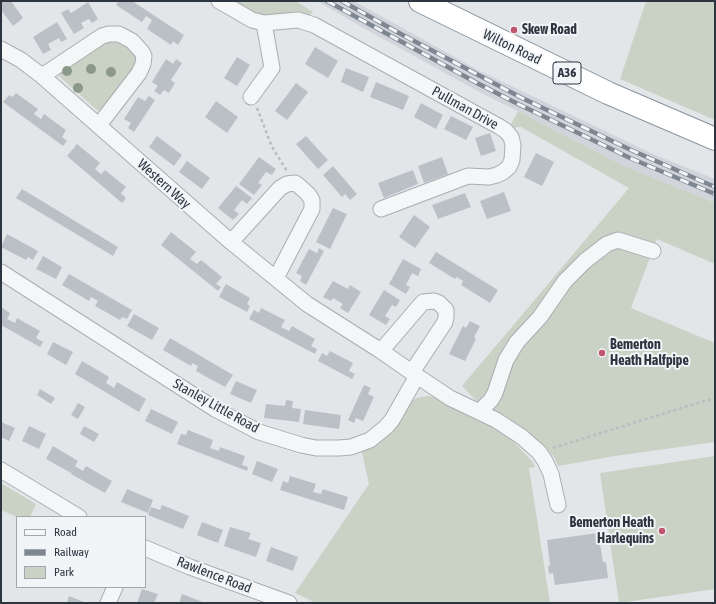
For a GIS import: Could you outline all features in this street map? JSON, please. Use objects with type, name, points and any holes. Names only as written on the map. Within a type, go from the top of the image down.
[{"type":"highway","name":"Wilton Road","points":[[421,1],[601,90],[715,139]]},
{"type":"street","name":"Pullman Drive","points":[[219,1],[252,20],[264,23],[298,20],[314,25],[500,127],[511,137],[513,146],[512,160],[509,167],[497,175],[468,176],[381,209]]},
{"type":"street","points":[[251,97],[272,68],[264,23]]},
{"type":"street","points":[[42,76],[102,36],[119,34],[127,37],[137,45],[144,56],[142,67],[99,125]]},
{"type":"street","name":"Western Way","points":[[1,49],[21,60],[42,76],[231,242],[307,304],[381,351],[450,398],[480,411],[522,437],[539,452],[545,461],[551,474],[558,505]]},
{"type":"street","points":[[231,242],[280,188],[286,184],[295,183],[298,185],[312,200],[312,209],[276,278]]},
{"type":"street","points":[[480,411],[495,393],[506,360],[517,342],[540,317],[565,280],[585,261],[608,244],[618,240],[653,251]]},
{"type":"street","name":"Stanley Little Road","points":[[1,272],[221,412],[259,432],[301,445],[322,448],[339,448],[350,447],[370,440],[380,433],[389,423],[414,374]]},
{"type":"street","points":[[381,351],[423,302],[434,301],[439,303],[446,310],[445,322],[414,374]]},
{"type":"street","points":[[1,470],[77,516]]},
{"type":"street","name":"Rawlence Road","points":[[146,548],[190,567],[285,602]]},
{"type":"street","points":[[108,603],[115,588]]},
{"type":"path","points":[[251,97],[258,109],[272,147],[295,183]]},
{"type":"path","points":[[539,452],[700,402],[715,399]]},
{"type":"shaded area","points":[[317,1],[354,1],[478,70],[653,154],[715,179],[715,203],[622,165],[485,95]]},
{"type":"green space","points":[[233,1],[296,1],[313,12],[307,18],[278,18],[257,14]]},
{"type":"green space","points":[[646,1],[715,1],[715,120],[620,79]]},
{"type":"green space","points":[[112,39],[120,41],[136,53],[138,64],[102,111],[97,110],[60,77],[58,72],[102,43]]},
{"type":"green space","points":[[518,111],[622,165],[715,203],[715,264],[657,239],[631,308],[715,343],[715,442],[615,456],[558,466],[554,457],[545,446],[524,431],[481,406],[462,386],[629,188],[521,127],[509,128]]},
{"type":"green space","points":[[428,396],[439,398],[475,414],[510,438],[532,461],[535,467],[529,468],[550,603],[316,603],[295,593],[369,484],[361,448],[409,401]]},
{"type":"green space","name":"Bemerton Heath Harlequins","points":[[715,456],[715,589],[619,603],[600,473]]},
{"type":"green space","points":[[1,483],[36,504],[30,516],[16,517],[1,510]]},
{"type":"building","points":[[1,1],[11,1],[23,18],[13,26],[1,10]]},
{"type":"building","points":[[119,1],[132,1],[184,35],[178,45],[173,41],[171,45],[147,29],[152,20],[146,16],[142,22],[116,5]]},
{"type":"building","points":[[88,2],[98,19],[92,23],[89,19],[81,23],[84,28],[74,34],[61,13],[68,9],[71,13]]},
{"type":"building","points":[[57,22],[67,39],[61,42],[59,38],[48,44],[51,50],[43,54],[33,37]]},
{"type":"building","points":[[315,47],[338,61],[328,78],[305,64]]},
{"type":"building","points":[[237,57],[250,65],[237,86],[224,78]]},
{"type":"building","points":[[166,59],[173,64],[176,59],[182,63],[171,80],[175,83],[169,93],[164,90],[160,95],[154,91],[158,86],[152,82]]},
{"type":"building","points":[[346,68],[369,77],[363,92],[341,82]]},
{"type":"building","points":[[376,82],[409,96],[403,110],[370,97]]},
{"type":"building","points":[[296,83],[308,92],[287,120],[275,111]]},
{"type":"building","points":[[16,93],[38,109],[34,114],[41,119],[44,114],[66,130],[62,137],[67,141],[63,146],[3,102],[9,95],[13,97]]},
{"type":"building","points":[[149,96],[155,100],[134,132],[128,128],[131,123],[124,119],[138,97],[145,101]]},
{"type":"building","points":[[216,101],[238,117],[227,133],[205,117]]},
{"type":"building","points":[[421,103],[443,115],[436,129],[414,117]]},
{"type":"building","points":[[451,116],[473,127],[466,140],[444,129]]},
{"type":"building","points":[[490,133],[496,151],[481,156],[475,138]]},
{"type":"building","points":[[157,136],[182,155],[174,166],[149,147]]},
{"type":"building","points":[[306,136],[328,160],[318,169],[296,144]]},
{"type":"building","points":[[77,144],[100,163],[95,169],[101,174],[105,170],[126,187],[121,193],[126,198],[122,203],[67,156]]},
{"type":"building","points":[[536,153],[554,162],[542,186],[524,177]]},
{"type":"building","points":[[259,157],[276,169],[272,175],[266,172],[258,183],[262,185],[254,195],[239,184]]},
{"type":"building","points":[[442,157],[448,174],[424,183],[418,166]]},
{"type":"building","points":[[187,161],[210,178],[202,189],[179,172]]},
{"type":"building","points":[[333,166],[357,194],[350,200],[345,194],[342,197],[323,175]]},
{"type":"building","points":[[413,170],[418,184],[384,198],[378,183]]},
{"type":"building","points":[[236,186],[252,198],[247,204],[242,200],[234,210],[239,214],[233,220],[218,208]]},
{"type":"building","points":[[22,189],[118,247],[113,256],[16,198]]},
{"type":"building","points":[[504,192],[511,211],[487,219],[480,201]]},
{"type":"building","points":[[465,193],[471,207],[438,219],[432,205]]},
{"type":"building","points":[[333,208],[347,214],[330,249],[316,242]]},
{"type":"building","points":[[414,215],[430,227],[415,248],[399,237]]},
{"type":"building","points":[[171,232],[196,252],[190,259],[197,264],[201,260],[222,277],[216,284],[221,287],[218,291],[161,245]]},
{"type":"building","points":[[7,234],[38,251],[33,260],[28,257],[26,260],[1,247]]},
{"type":"building","points":[[319,248],[324,251],[306,285],[300,281],[302,276],[296,273],[309,249],[317,253]]},
{"type":"building","points":[[436,252],[498,290],[490,303],[461,285],[463,281],[457,277],[455,279],[429,263]]},
{"type":"building","points":[[43,256],[62,267],[56,279],[36,269]]},
{"type":"building","points":[[403,259],[421,269],[418,276],[412,273],[406,285],[410,287],[406,294],[389,284]]},
{"type":"building","points":[[69,274],[132,310],[127,319],[122,317],[120,320],[95,306],[98,301],[91,297],[89,301],[62,285]]},
{"type":"building","points":[[333,281],[348,289],[350,285],[361,292],[348,313],[340,308],[343,304],[333,298],[331,301],[323,297]]},
{"type":"building","points":[[226,284],[250,298],[247,304],[250,306],[247,312],[219,297]]},
{"type":"building","points":[[384,290],[400,300],[396,307],[392,305],[385,316],[390,319],[386,325],[369,315]]},
{"type":"building","points":[[1,307],[10,313],[7,319],[15,323],[17,318],[40,331],[36,338],[43,342],[40,347],[1,325]]},
{"type":"building","points":[[261,308],[285,320],[281,327],[289,331],[292,326],[315,339],[311,346],[317,349],[315,354],[249,319],[254,310],[259,313]]},
{"type":"building","points":[[134,314],[159,328],[152,340],[127,326]]},
{"type":"building","points":[[470,321],[480,326],[474,337],[476,339],[465,361],[449,354],[463,326],[466,328]]},
{"type":"building","points":[[170,338],[233,375],[225,387],[196,371],[198,366],[192,363],[191,366],[163,350]]},
{"type":"building","points":[[53,342],[73,352],[66,365],[47,354]]},
{"type":"building","points":[[330,351],[353,363],[349,371],[355,374],[352,379],[318,361],[322,353],[327,356]]},
{"type":"building","points":[[82,361],[109,377],[106,383],[114,388],[117,382],[146,399],[139,412],[75,374]]},
{"type":"building","points":[[236,381],[257,390],[251,403],[230,394]]},
{"type":"building","points":[[364,385],[371,388],[368,394],[374,397],[363,421],[356,418],[354,423],[348,420]]},
{"type":"building","points":[[40,389],[55,398],[51,404],[37,395]]},
{"type":"building","points":[[286,400],[293,401],[292,408],[301,409],[299,422],[264,418],[266,404],[285,406]]},
{"type":"building","points":[[78,403],[85,407],[78,419],[71,415]]},
{"type":"building","points":[[151,409],[178,422],[172,434],[145,421]]},
{"type":"building","points":[[305,410],[341,415],[339,429],[303,424]]},
{"type":"building","points":[[1,422],[15,428],[9,441],[1,437]]},
{"type":"building","points":[[29,426],[46,434],[39,449],[22,441]]},
{"type":"building","points":[[84,426],[99,434],[94,442],[80,434]]},
{"type":"building","points":[[188,430],[213,440],[210,448],[219,451],[220,447],[245,456],[242,465],[248,467],[247,471],[177,444],[181,434],[186,435]]},
{"type":"building","points":[[53,446],[78,461],[71,473],[46,459]]},
{"type":"building","points":[[257,461],[278,469],[272,482],[252,474]]},
{"type":"building","points":[[75,466],[83,471],[86,466],[112,481],[105,493],[71,474]]},
{"type":"building","points":[[290,476],[316,484],[313,492],[321,494],[323,489],[348,497],[344,510],[280,490],[283,481],[288,483]]},
{"type":"building","points":[[127,489],[153,500],[148,513],[121,502]]},
{"type":"building","points":[[162,505],[189,516],[183,529],[148,515],[151,507],[160,510]]},
{"type":"building","points":[[202,522],[223,530],[218,543],[197,535]]},
{"type":"building","points":[[230,527],[251,533],[248,539],[261,543],[256,557],[224,546]]},
{"type":"building","points":[[598,533],[603,562],[606,562],[608,578],[555,585],[553,573],[549,574],[548,566],[550,565],[547,540]]},
{"type":"building","points":[[271,547],[298,557],[293,571],[266,561]]},
{"type":"building","points":[[142,589],[158,594],[154,603],[137,603]]},
{"type":"building","points":[[182,594],[205,603],[179,603]]},
{"type":"building","points":[[69,596],[86,603],[67,603]]},
{"type":"railway","points":[[327,1],[518,104],[630,158],[715,194]]},
{"type":"railway","points":[[342,1],[520,97],[631,150],[715,187]]},
{"type":"place","name":"Skew Road","points":[[514,30]]},
{"type":"place","name":"Bemerton Heath Halfpipe","points":[[602,353]]},
{"type":"place","name":"Bemerton Heath Harlequins","points":[[662,531]]}]
